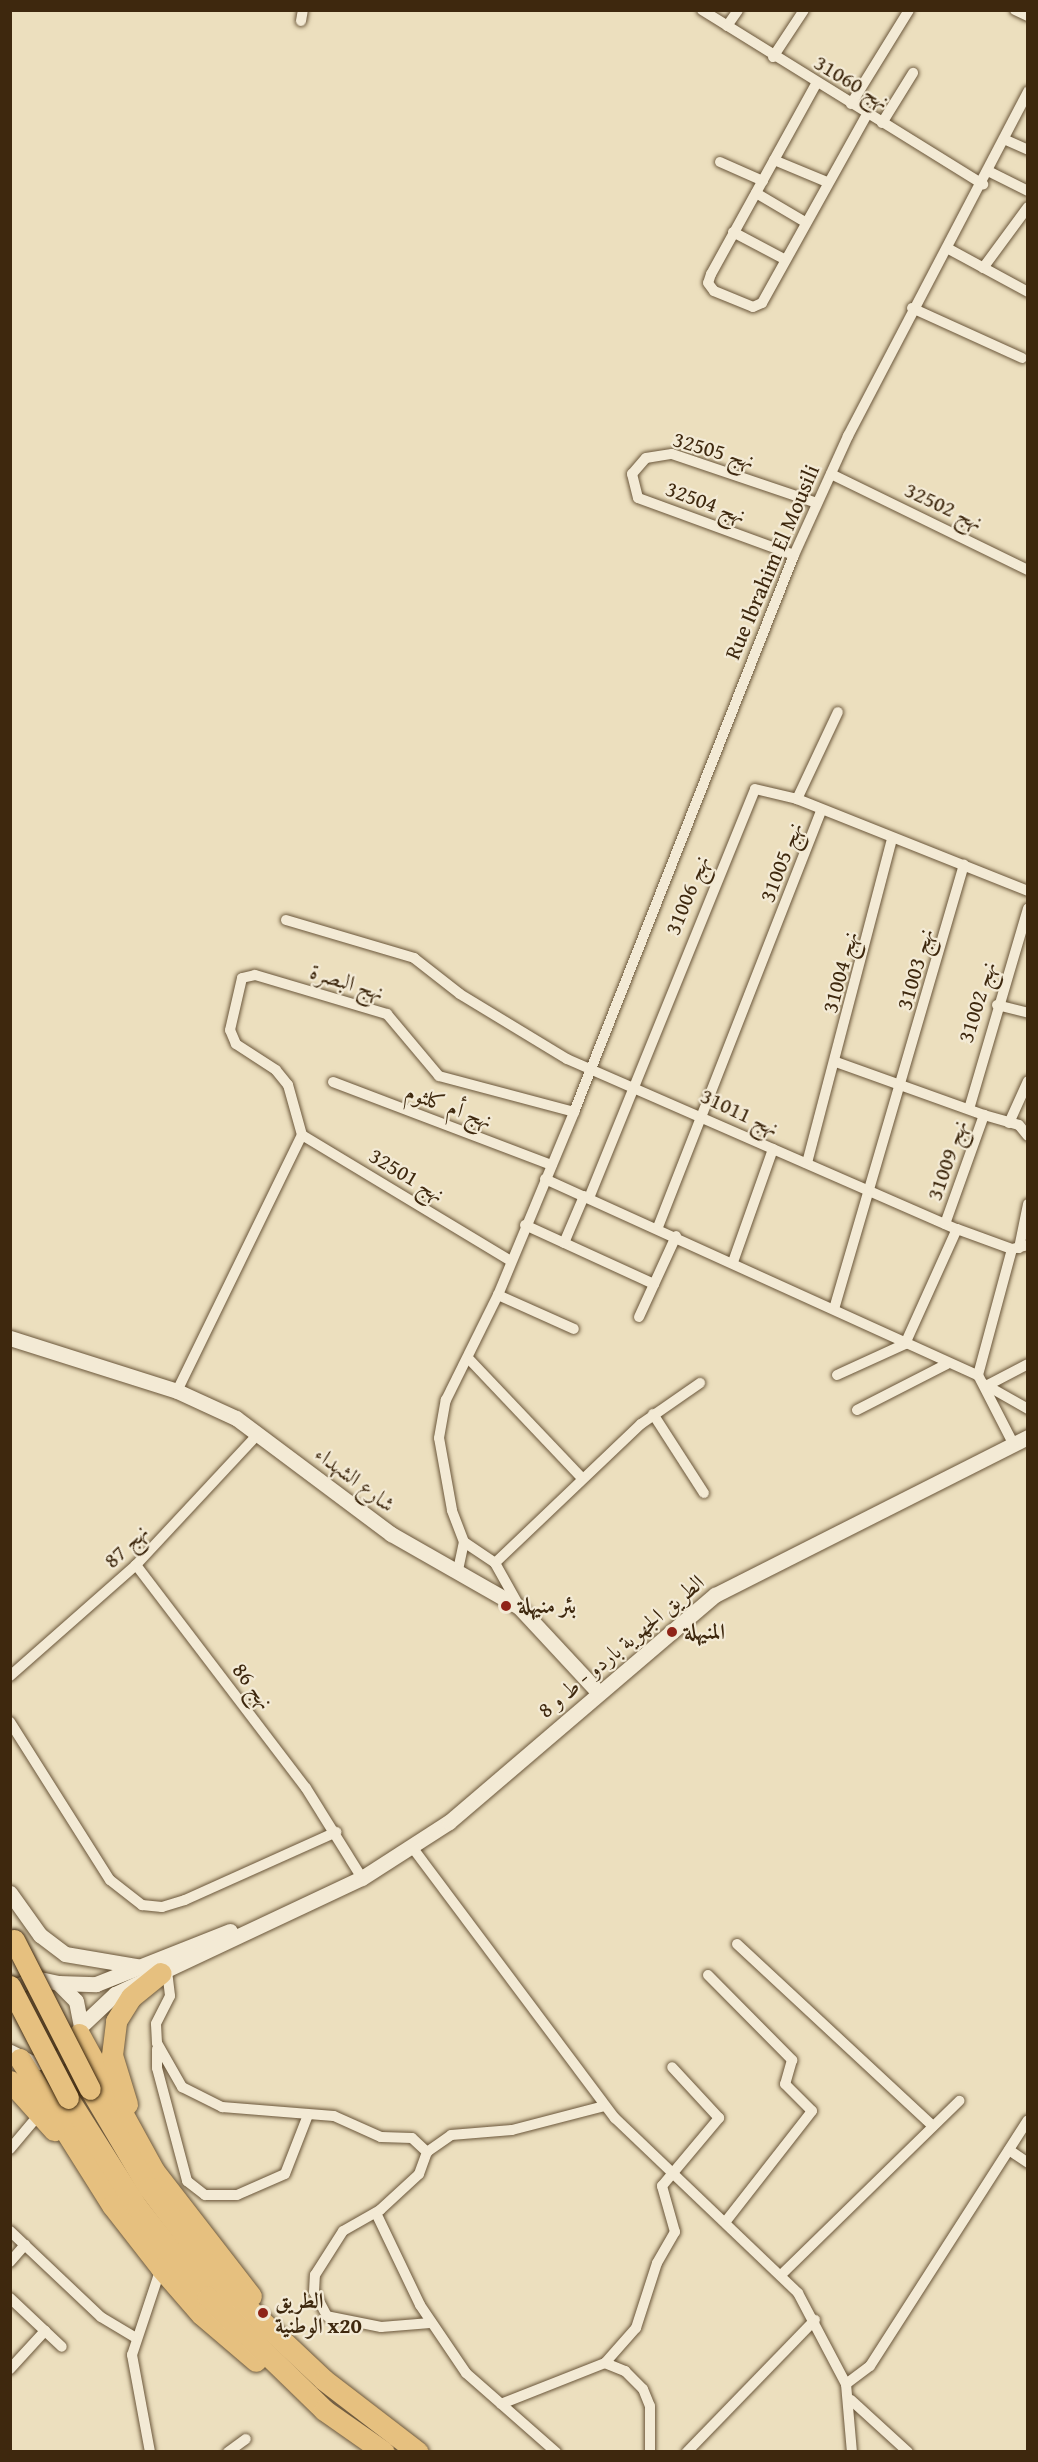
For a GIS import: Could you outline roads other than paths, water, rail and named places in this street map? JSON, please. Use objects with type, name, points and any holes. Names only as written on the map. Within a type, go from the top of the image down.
[{"type":"highway","points":[[12,1937],[90,2089],[148,2187],[221,2283],[324,2380],[418,2451]]},
{"type":"highway","points":[[164,1972],[122,2008],[112,2055],[124,2096],[170,2191]]},
{"type":"highway","points":[[10,1988],[68,2098],[137,2206],[208,2297],[324,2410]]},
{"type":"highway","points":[[80,2030],[120,2113],[170,2191],[324,2380]]},
{"type":"highway","points":[[15,2055],[112,2205]]},
{"type":"highway","points":[[10,2081],[161,2268],[233,2345],[384,2451]]},
{"type":"main road","points":[[10,1327],[56,1349]]},
{"type":"main road","points":[[10,1338],[56,1349]]},
{"type":"main road","name":"شارع الشهداء","points":[[56,1349],[177,1391],[259,1433],[391,1534],[458,1570],[519,1607],[597,1692]]},
{"type":"main road","name":"الطريق الجهوية باردو - ط و 8","points":[[15,2055],[56,2060],[104,2000],[265,1921],[362,1878],[468,1808],[597,1692],[715,1594],[1020,1440]]},
{"type":"main road","points":[[10,1893],[40,1935],[65,1954],[140,1966]]},
{"type":"main road","name":"الطريق الجهوية باردو - ط و 8","points":[[10,1988],[35,1978],[58,1983],[96,1984],[265,1921]]},
{"type":"main road","points":[[58,1983],[76,2001],[80,2030]]},
{"type":"street","name":"نهج 31060","points":[[702,10],[772,57],[983,184]]},
{"type":"street","points":[[727,26],[738,10]]},
{"type":"street","points":[[772,57],[804,10]]},
{"type":"street","points":[[851,104],[909,10]]},
{"type":"street","points":[[1015,10],[1028,16]]},
{"type":"street","points":[[882,123],[913,73]]},
{"type":"street","points":[[816,84],[733,232],[708,283],[714,291],[758,306],[867,114]]},
{"type":"street","name":"Rue Ibrahim El Mousili","points":[[464,1542],[452,1510],[439,1438],[446,1400],[498,1294],[509,1260],[574,1112],[794,555],[817,503],[912,309],[990,172],[1026,97]]},
{"type":"street","points":[[1006,140],[1028,150]]},
{"type":"street","points":[[774,160],[827,182]]},
{"type":"street","points":[[720,162],[763,181]]},
{"type":"street","points":[[990,172],[1028,191]]},
{"type":"street","points":[[756,193],[805,222]]},
{"type":"street","points":[[983,268],[1028,207]]},
{"type":"street","points":[[733,232],[784,259]]},
{"type":"street","points":[[947,248],[1028,292]]},
{"type":"street","points":[[912,309],[1022,358]]},
{"type":"street","name":"نهج 32505","points":[[638,498],[630,483],[638,465],[672,454],[817,503]]},
{"type":"street","name":"نهج 32502","points":[[831,474],[1028,570]]},
{"type":"street","name":"نهج 32504","points":[[638,498],[794,555]]},
{"type":"street","points":[[797,799],[838,712]]},
{"type":"street","name":"نهج 31006","points":[[634,1086],[748,796],[762,787],[797,799],[821,812]]},
{"type":"street","name":"نهج 31005","points":[[658,1227],[821,812],[1028,891]]},
{"type":"street","name":"نهج 31004","points":[[807,1163],[836,1062],[892,840]]},
{"type":"street","name":"نهج 31003","points":[[834,1309],[872,1192],[964,865]]},
{"type":"street","name":"نهج 31002","points":[[969,1109],[997,1005],[1022,941],[1028,908]]},
{"type":"street","name":"نهج 31011","points":[[286,920],[414,958],[539,1044],[872,1192]]},
{"type":"street","name":"نهج البصرة","points":[[302,1135],[288,1085],[276,1070],[236,1044],[230,1030],[236,985],[255,975],[387,1014],[439,1076],[574,1112]]},
{"type":"street","points":[[997,1005],[1028,1013]]},
{"type":"street","points":[[836,1062],[902,1083],[984,1115]]},
{"type":"street","points":[[1009,1123],[1028,1081]]},
{"type":"street","name":"نهج أم كلثوم","points":[[333,1082],[552,1165]]},
{"type":"street","points":[[564,1243],[634,1086]]},
{"type":"street","name":"نهج 31009","points":[[872,1192],[945,1224],[984,1115],[1009,1123],[1028,1136]]},
{"type":"street","points":[[177,1391],[302,1135]]},
{"type":"street","name":"نهج 32501","points":[[302,1135],[509,1260]]},
{"type":"street","points":[[733,1262],[773,1149]]},
{"type":"street","points":[[545,1179],[658,1227],[834,1309],[981,1380],[1028,1409]]},
{"type":"street","points":[[1020,1440],[981,1380],[1020,1247],[1028,1204]]},
{"type":"street","points":[[945,1224],[1020,1247]]},
{"type":"street","points":[[525,1225],[654,1284]]},
{"type":"street","points":[[837,1375],[905,1344],[957,1229]]},
{"type":"street","points":[[639,1317],[676,1236]]},
{"type":"street","points":[[498,1294],[574,1329]]},
{"type":"street","points":[[468,1359],[582,1478]]},
{"type":"street","points":[[857,1410],[946,1364]]},
{"type":"street","points":[[981,1380],[1028,1364]]},
{"type":"street","points":[[495,1563],[582,1478],[653,1414],[700,1383]]},
{"type":"street","points":[[653,1414],[704,1493]]},
{"type":"street","name":"نهج 87","points":[[10,1676],[136,1565],[259,1433]]},
{"type":"street","points":[[458,1570],[464,1542],[495,1563],[519,1607]]},
{"type":"street","name":"نهج 86","points":[[136,1565],[336,1832],[362,1878]]},
{"type":"street","points":[[10,1722],[104,1871],[142,1905],[162,1907],[184,1900],[336,1832]]},
{"type":"street","points":[[412,1847],[605,2106],[669,2175],[726,2222],[782,2274],[814,2320],[846,2384],[851,2400],[852,2451]]},
{"type":"street","points":[[737,1944],[933,2126]]},
{"type":"street","points":[[164,1972],[170,1996],[156,2024],[157,2068],[187,2181],[205,2196],[237,2195],[285,2174],[308,2115]]},
{"type":"street","points":[[708,1975],[792,2060],[785,2084],[812,2111],[726,2222]]},
{"type":"street","points":[[157,2043],[182,2087],[209,2103],[334,2116],[381,2137],[412,2138],[427,2152]]},
{"type":"street","points":[[501,2404],[605,2363],[636,2328],[657,2263],[675,2232],[662,2191],[669,2175],[719,2115],[672,2067]]},
{"type":"street","points":[[782,2274],[959,2101]]},
{"type":"street","points":[[430,2323],[344,2323],[327,2316],[318,2302],[315,2275],[343,2231],[376,2213],[419,2174],[427,2152],[463,2131],[512,2130],[605,2106]]},
{"type":"street","points":[[846,2384],[874,2360],[1028,2120]]},
{"type":"street","points":[[10,2149],[33,2122]]},
{"type":"street","points":[[1009,2150],[1028,2163]]},
{"type":"street","points":[[376,2213],[430,2323],[474,2384],[556,2451]]},
{"type":"street","points":[[10,2231],[101,2317],[134,2337]]},
{"type":"street","points":[[10,2262],[25,2245]]},
{"type":"street","points":[[150,2451],[134,2382],[134,2337],[161,2268]]},
{"type":"street","points":[[10,2298],[62,2347]]},
{"type":"street","points":[[687,2451],[814,2320]]},
{"type":"street","points":[[10,2368],[45,2331]]},
{"type":"street","points":[[605,2363],[625,2372],[643,2389],[650,2406],[650,2451]]},
{"type":"street","points":[[851,2400],[876,2426],[908,2451]]},
{"type":"street","points":[[228,2451],[246,2439]]},
{"type":"place","name":"بئر منيهلة","points":[[506,1606]]},
{"type":"place","name":"المنيهلة","points":[[672,1632]]},
{"type":"place","name":"الطريق الوطنية x20","points":[[263,2313]]}]
